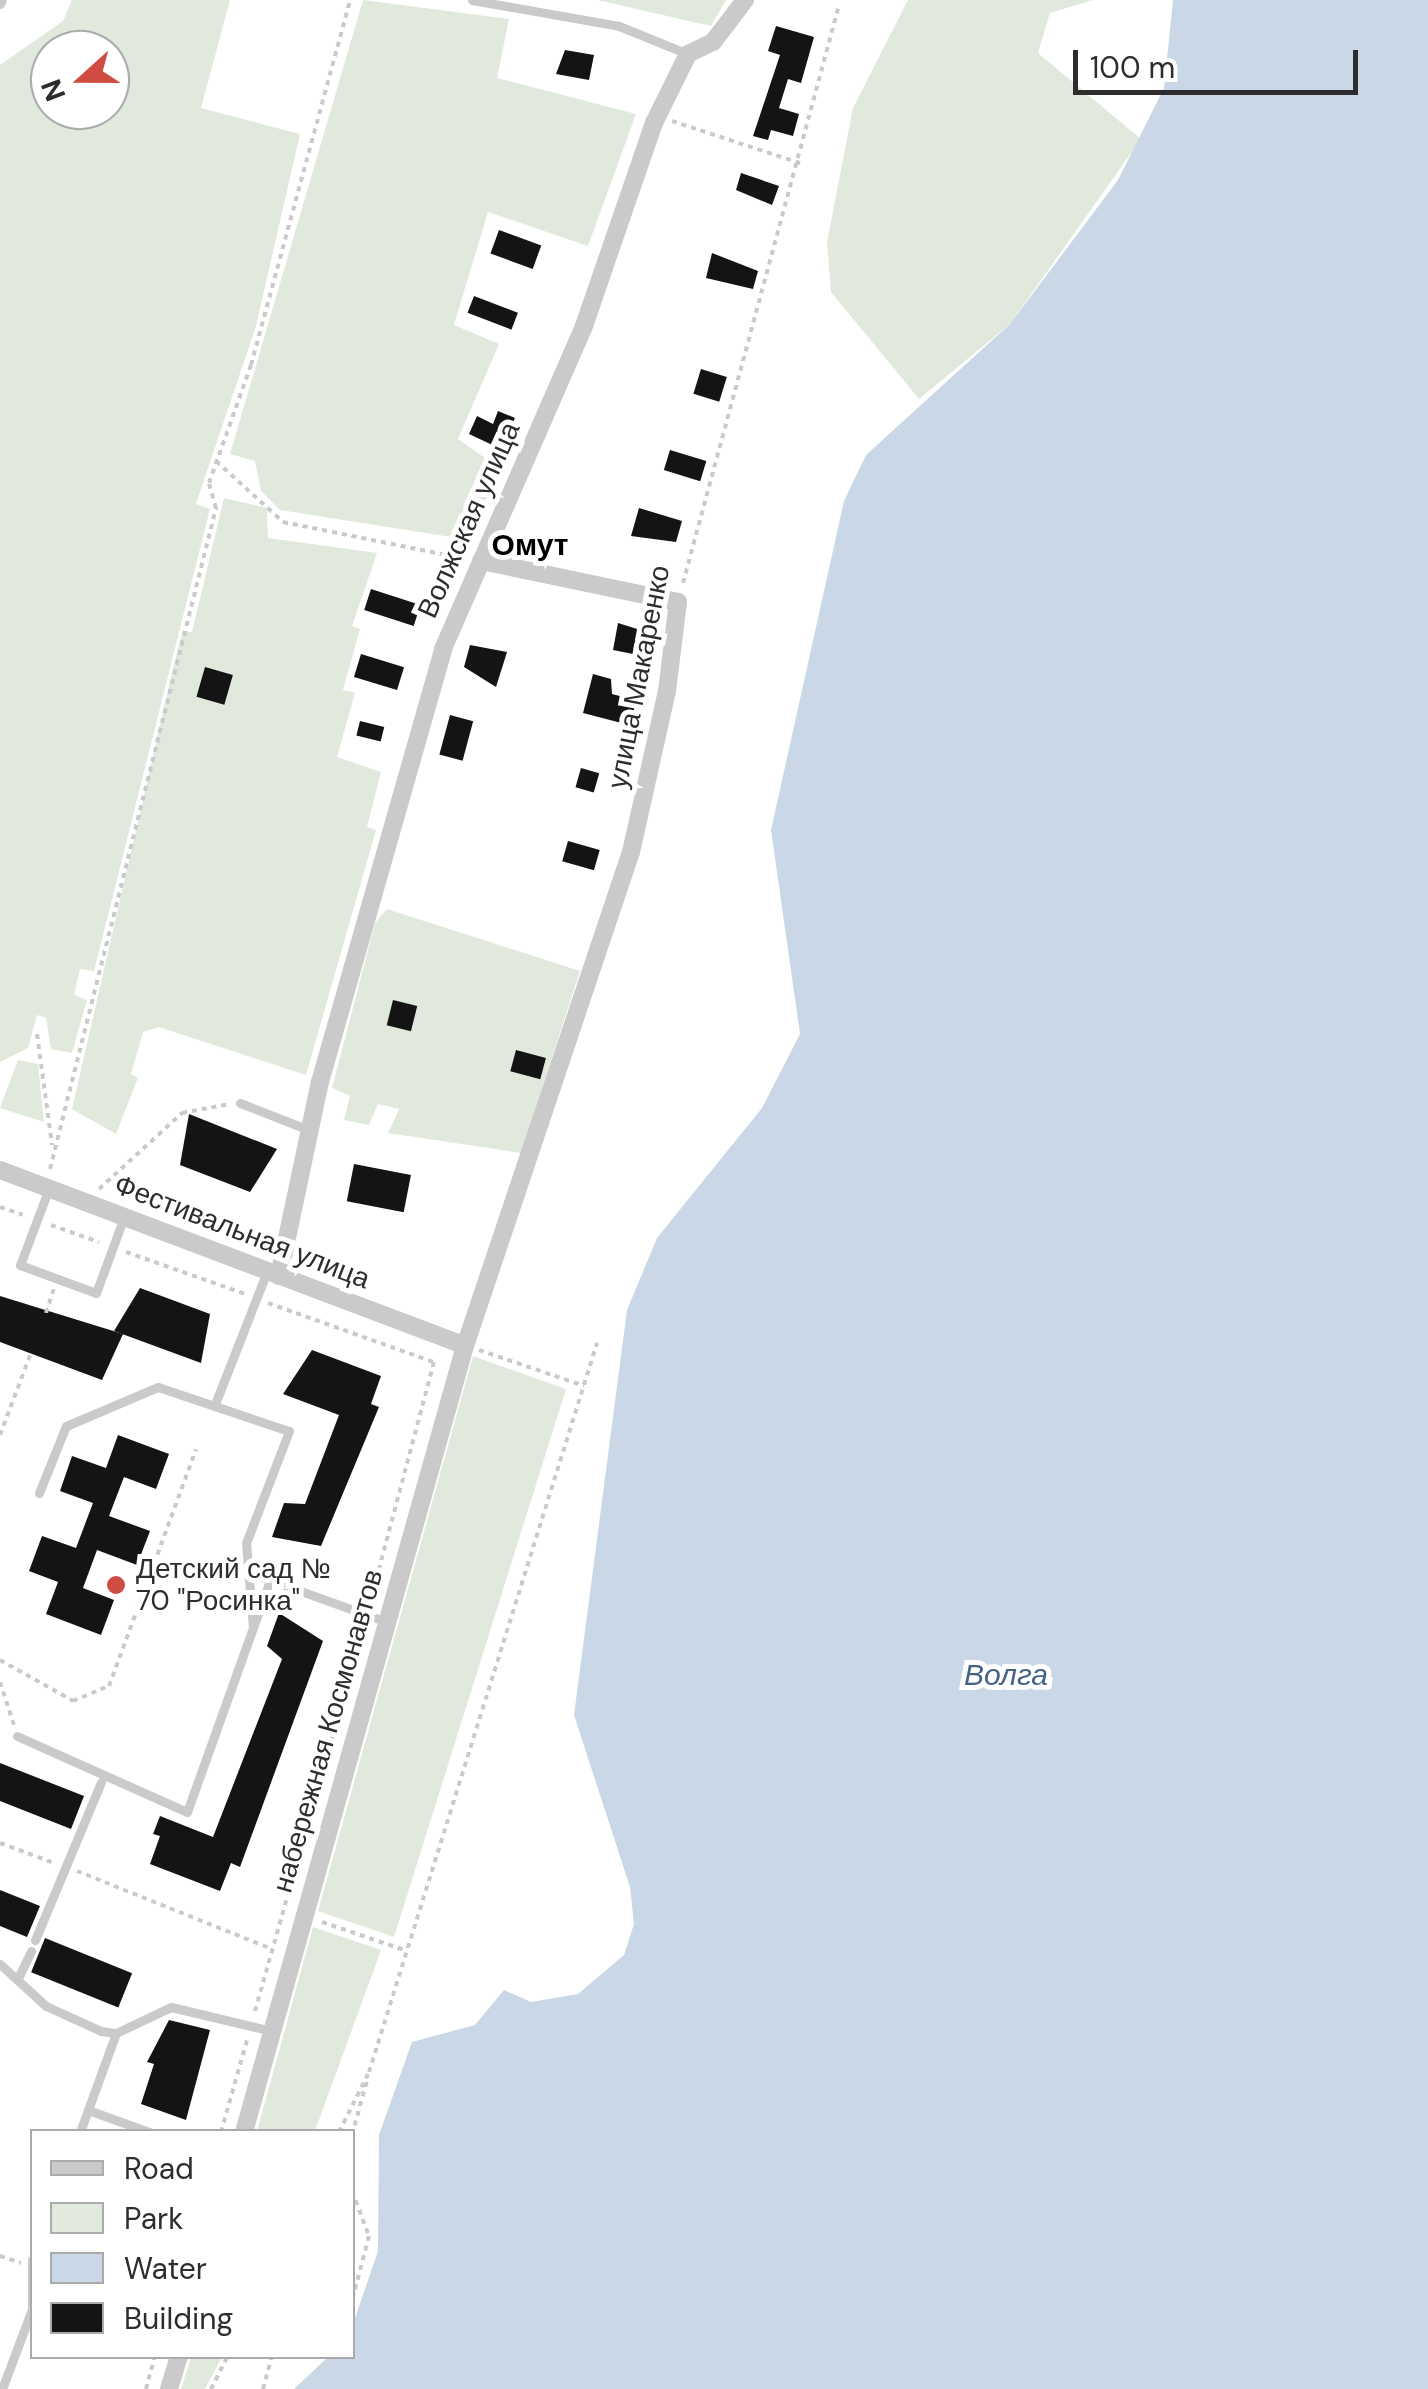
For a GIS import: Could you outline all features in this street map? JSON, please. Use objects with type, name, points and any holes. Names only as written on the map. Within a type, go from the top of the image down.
[{"type":"street","name":"Волжская улица","points":[[273,1274],[422,713],[481,561],[584,326],[658,116],[688,54],[713,42],[744,0]]},
{"type":"street","points":[[481,561],[678,602]]},
{"type":"street","name":"улица Макаренко","points":[[465,1346],[631,852],[678,602]]},
{"type":"street","name":"Фестивальная улица","points":[[0,1170],[465,1346]]},
{"type":"street","name":"набережная Космонавтов","points":[[245,2129],[465,1346]]},
{"type":"street","points":[[170,2389],[178,2359]]},
{"type":"lane","points":[[472,0],[620,26],[688,54]]},
{"type":"lane","points":[[240,1103],[314,1131]]},
{"type":"lane","points":[[48,1188],[20,1265],[96,1293],[124,1217]]},
{"type":"lane","points":[[215,1404],[273,1274]]},
{"type":"lane","points":[[39,1493],[66,1426],[158,1387],[289,1432],[246,1543],[253,1628]]},
{"type":"lane","points":[[248,1572],[386,1622]]},
{"type":"lane","points":[[17,1736],[95,1768],[102,1782],[187,1812],[270,1580]]},
{"type":"lane","points":[[36,1940],[102,1782]]},
{"type":"lane","points":[[18,1978],[30,1951]]},
{"type":"lane","points":[[0,1964],[46,2006],[116,2033]]},
{"type":"lane","points":[[81,2129],[116,2033],[171,2007],[272,2031]]},
{"type":"lane","points":[[88,2110],[142,2129]]},
{"type":"lane","points":[[2,2389],[30,2314]]},
{"type":"path","points":[[48,1188],[52,1150],[216,508],[216,461],[350,0]]},
{"type":"path","name":"улица Макаренко","points":[[678,602],[800,163],[838,9]]},
{"type":"path","points":[[658,116],[800,163]]},
{"type":"path","points":[[216,461],[284,522],[481,561]]},
{"type":"path","points":[[37,1034],[52,1150]]},
{"type":"path","points":[[85,1202],[182,1113],[240,1103]]},
{"type":"path","points":[[46,1313],[58,1279]]},
{"type":"path","points":[[354,2129],[597,1343]]},
{"type":"path","points":[[465,1346],[584,1386]]},
{"type":"path","points":[[0,1436],[30,1354]]},
{"type":"path","points":[[0,1660],[72,1701],[110,1686],[196,1449]]},
{"type":"path","points":[[0,1682],[17,1736]]},
{"type":"path","points":[[0,1843],[272,1949]]},
{"type":"path","points":[[330,1924],[407,1951]]},
{"type":"path","points":[[340,2129],[369,2072]]},
{"type":"path","points":[[355,2199],[369,2236],[355,2290]]},
{"type":"path","points":[[0,2256],[30,2264]]},
{"type":"path","points":[[146,2389],[154,2359]]},
{"type":"path","points":[[211,2389],[226,2359]]},
{"type":"path","points":[[263,2389],[271,2359]]},
{"type":"green space","points":[[72,0],[230,0],[201,108],[300,134],[256,326],[196,504],[210,509],[94,971],[80,969],[74,995],[87,1000],[72,1053],[51,1049],[46,1018],[37,1015],[28,1048],[0,1062],[0,65],[30,44],[30,130],[130,130],[130,30],[50,30],[63,21]]},
{"type":"green space","points":[[363,0],[509,19],[497,78],[636,114],[588,246],[488,212],[454,325],[499,344],[458,439],[502,470],[470,540],[280,510],[261,491],[255,461],[230,454]]},
{"type":"green space","points":[[597,0],[726,0],[711,26]]},
{"type":"green space","points":[[908,0],[1093,0],[1050,13],[1038,53],[1141,139],[1010,324],[919,399],[831,292],[827,242],[853,108]]},
{"type":"green space","points":[[224,498],[267,508],[268,538],[377,553],[352,626],[360,629],[343,690],[355,693],[337,757],[381,772],[367,827],[376,830],[306,1075],[159,1027],[143,1032],[131,1074],[138,1078],[116,1134],[72,1109],[175,660],[183,631],[192,632]]},
{"type":"green space","points":[[387,909],[580,971],[521,1153],[388,1133],[399,1109],[378,1104],[369,1125],[344,1120],[350,1096],[332,1088],[375,923]]},
{"type":"green space","points":[[18,1060],[38,1064],[44,1122],[0,1108]]},
{"type":"green space","points":[[473,1356],[566,1389],[394,1937],[318,1911]]},
{"type":"green space","points":[[313,1927],[381,1950],[316,2129],[258,2129]]},
{"type":"green space","points":[[190,2359],[221,2359],[205,2389],[181,2389]]},
{"type":"water","name":"Волга","points":[[1173,0],[1428,0],[1428,2389],[294,2389],[326,2359],[355,2359],[355,2318],[378,2251],[379,2135],[412,2042],[475,2025],[504,1990],[531,2002],[578,1994],[624,1955],[634,1924],[630,1887],[574,1715],[627,1310],[657,1238],[762,1108],[800,1034],[771,830],[844,501],[866,455],[1010,324],[1118,180],[1164,88]]},
{"type":"building","points":[[776,26],[814,37],[801,83],[788,79],[779,108],[799,114],[793,136],[771,130],[768,140],[753,136],[780,55],[768,51]]},
{"type":"building","points":[[565,50],[594,55],[589,80],[556,74]]},
{"type":"building","points":[[741,173],[779,186],[772,205],[736,190]]},
{"type":"building","points":[[499,230],[541,245],[533,269],[490,253]]},
{"type":"building","points":[[712,253],[758,271],[753,289],[706,278]]},
{"type":"building","points":[[474,296],[518,313],[511,330],[468,313]]},
{"type":"building","points":[[701,369],[727,377],[719,402],[693,394]]},
{"type":"building","points":[[498,411],[515,418],[501,449],[469,434],[477,416],[493,424]]},
{"type":"building","points":[[670,450],[706,461],[700,481],[664,470]]},
{"type":"building","points":[[639,508],[682,521],[676,542],[631,536]]},
{"type":"building","points":[[371,589],[420,605],[414,626],[364,610]]},
{"type":"building","points":[[618,623],[653,634],[648,657],[613,650]]},
{"type":"building","points":[[470,645],[507,652],[496,687],[464,667]]},
{"type":"building","points":[[361,654],[404,667],[397,690],[354,677]]},
{"type":"building","points":[[205,667],[233,675],[224,705],[196,697]]},
{"type":"building","points":[[593,674],[611,679],[612,694],[639,701],[633,726],[583,713]]},
{"type":"building","points":[[450,715],[473,721],[463,761],[439,755]]},
{"type":"building","points":[[360,721],[384,727],[381,742],[356,736]]},
{"type":"building","points":[[581,768],[599,773],[594,792],[575,787]]},
{"type":"building","points":[[568,841],[600,850],[594,870],[562,861]]},
{"type":"building","points":[[393,1000],[417,1006],[411,1031],[387,1025]]},
{"type":"building","points":[[516,1050],[546,1058],[540,1079],[510,1071]]},
{"type":"building","points":[[189,1114],[277,1149],[250,1192],[180,1165]]},
{"type":"building","points":[[354,1164],[411,1175],[404,1212],[347,1201]]},
{"type":"building","points":[[140,1288],[210,1314],[201,1363],[114,1331]]},
{"type":"building","points":[[0,1296],[123,1334],[102,1380],[0,1342]]},
{"type":"building","points":[[312,1350],[381,1376],[371,1404],[379,1407],[321,1546],[272,1537],[284,1503],[305,1504],[339,1415],[283,1394]]},
{"type":"building","points":[[118,1435],[169,1454],[156,1489],[124,1477],[109,1516],[150,1531],[137,1565],[97,1550],[83,1588],[114,1600],[101,1635],[46,1614],[58,1582],[29,1571],[42,1536],[76,1548],[93,1503],[60,1491],[72,1456],[106,1468]]},
{"type":"building","points":[[279,1613],[323,1641],[240,1867],[231,1863],[220,1891],[150,1864],[160,1836],[153,1834],[160,1816],[213,1837],[282,1659],[267,1646]]},
{"type":"building","points":[[0,1763],[84,1796],[71,1829],[0,1801]]},
{"type":"building","points":[[0,1890],[40,1906],[27,1937],[0,1926]]},
{"type":"building","points":[[45,1938],[132,1973],[118,2008],[31,1972]]},
{"type":"building","points":[[169,2020],[210,2030],[186,2120],[141,2104],[154,2064],[147,2062]]},
{"type":"place","name":"Детский сад № 70 \"Росинка\"","points":[[116,1585]]},
{"type":"district","name":"Омут","points":[[530,545]]}]
